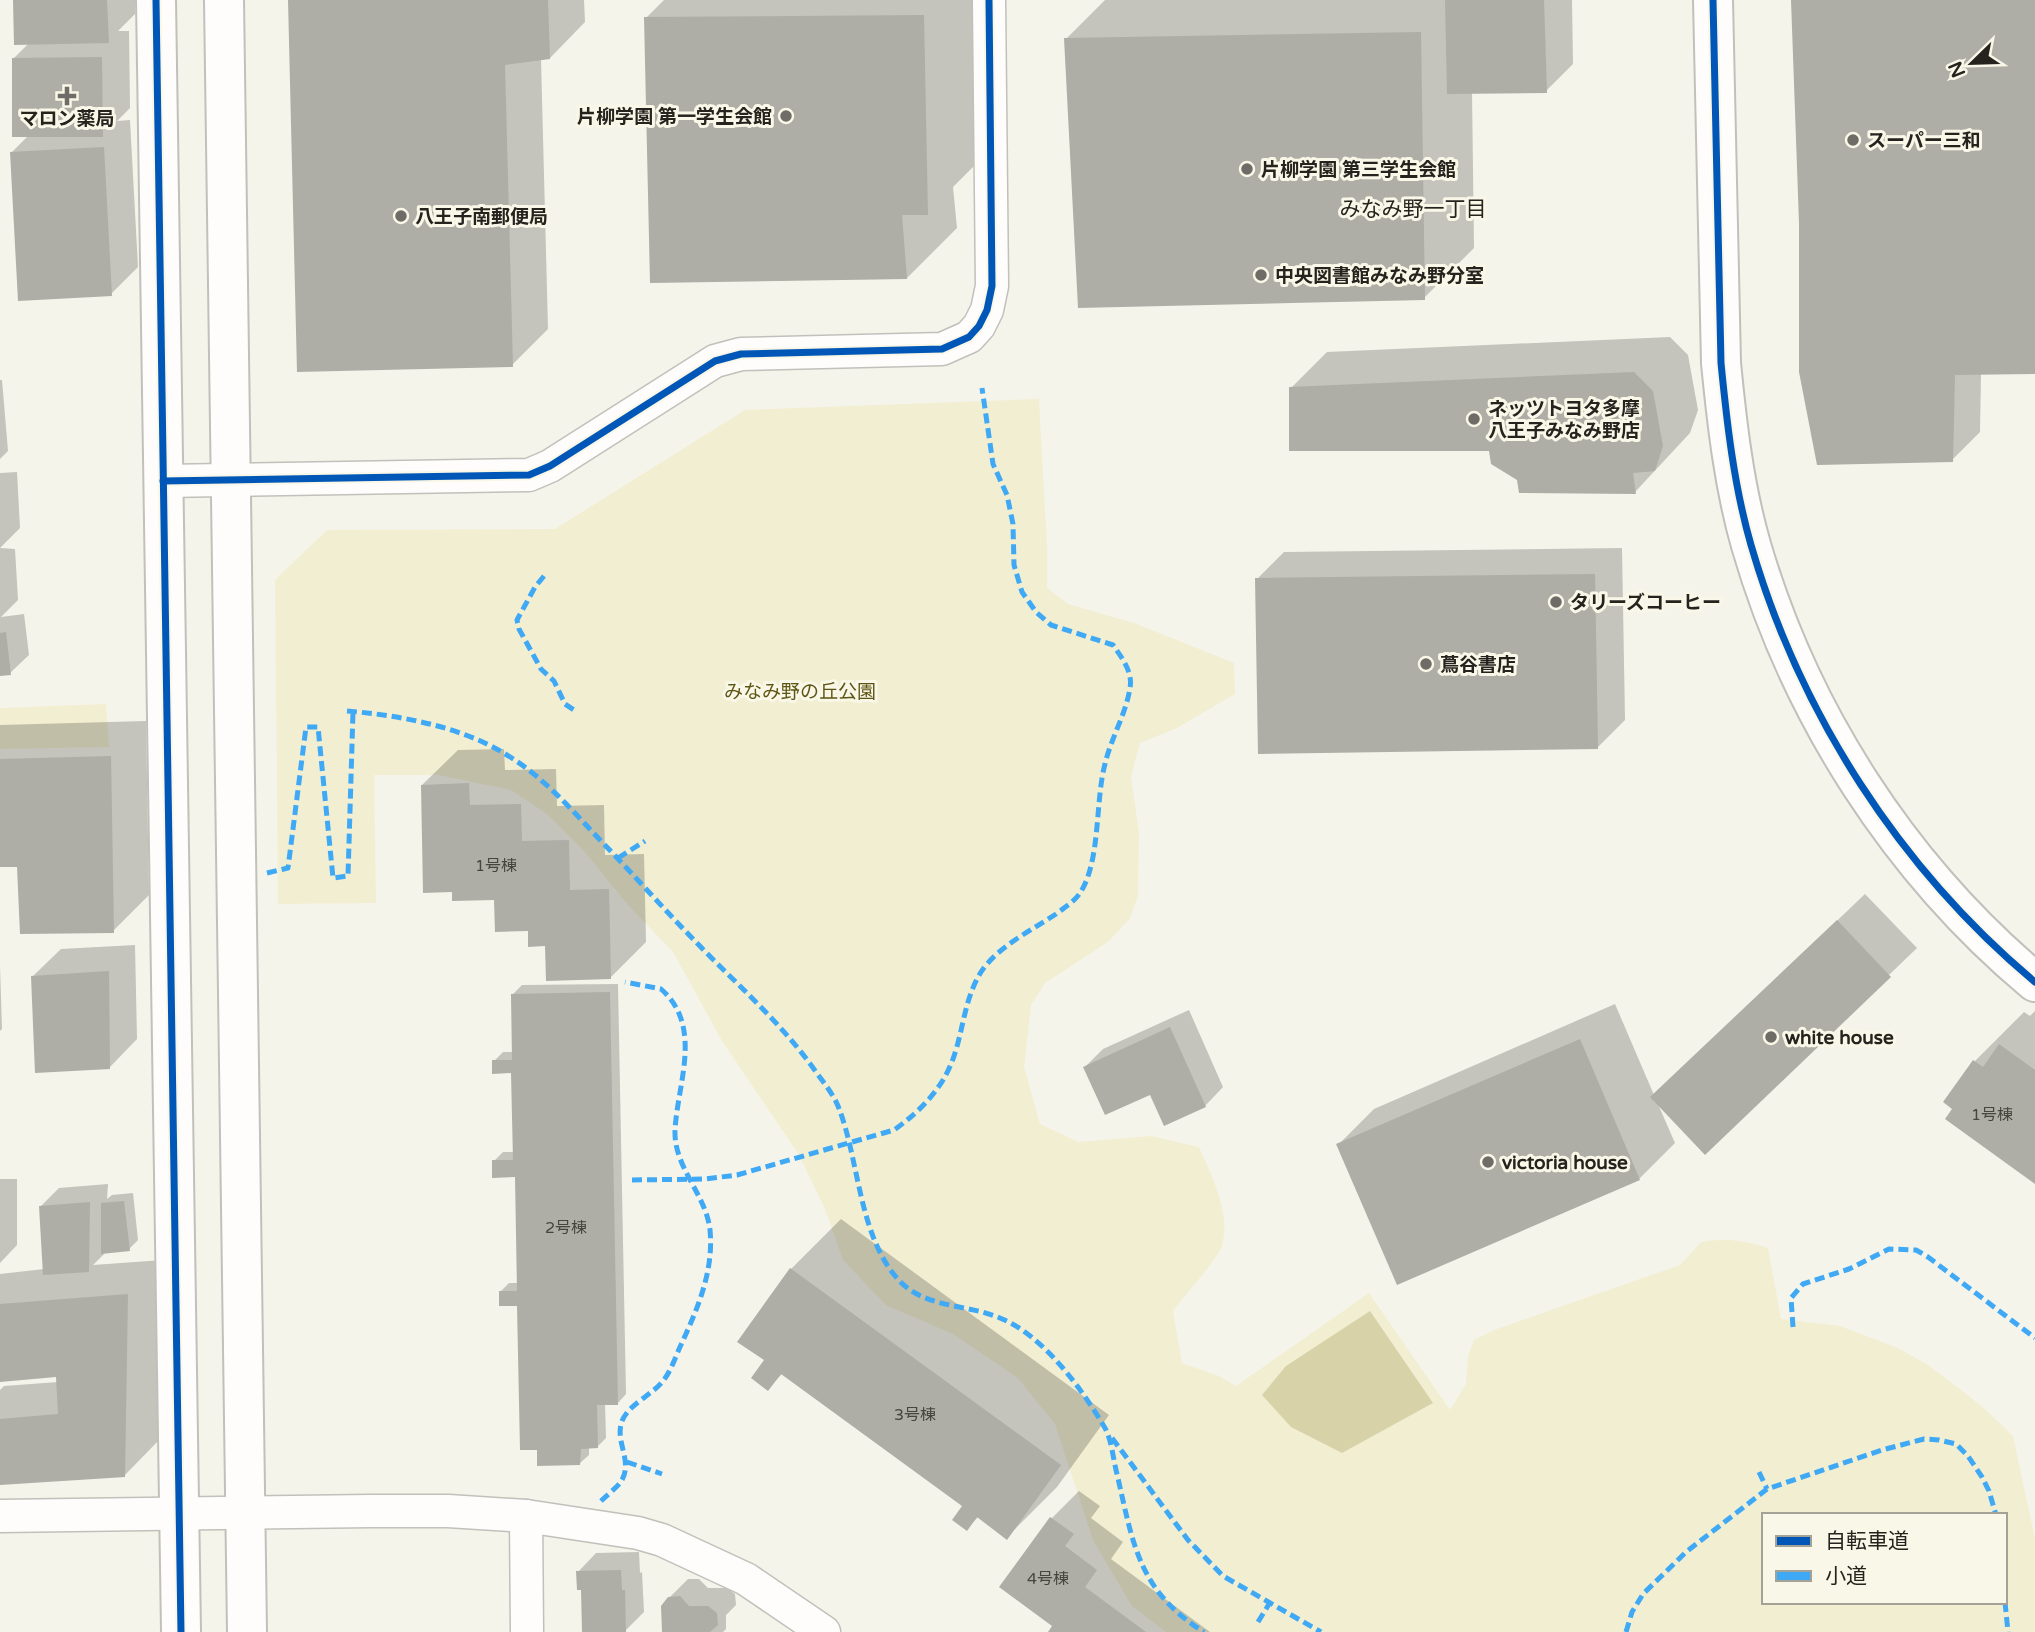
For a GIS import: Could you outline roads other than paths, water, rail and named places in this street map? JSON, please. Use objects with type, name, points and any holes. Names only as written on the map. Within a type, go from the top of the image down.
[{"type":"street","points":[[156,0],[181,1632]]},
{"type":"street","points":[[224,0],[247,1632]]},
{"type":"street","points":[[163,481],[529,475],[550,466],[715,361],[728,356],[780,352],[943,349],[968,337],[979,327],[987,310],[992,286],[989,0]]},
{"type":"street","points":[[1713,0],[1721,363],[1741,500],[1763,581],[1799,673],[1849,766],[1887,821],[1945,896],[1977,930],[2035,982]]},
{"type":"street","points":[[0,1516],[448,1511],[526,1516],[638,1533],[662,1540],[736,1574],[783,1617],[824,1632]]},
{"type":"street","points":[[526,1516],[527,1632]]},
{"type":"place","name":"マロン薬局","points":[[67,96]]},
{"type":"place","name":"片柳学園 第一学生会館","points":[[786,116]]},
{"type":"place","name":"スーパー三和","points":[[1853,140]]},
{"type":"place","name":"片柳学園 第三学生会館","points":[[1247,169]]},
{"type":"place","name":"八王子南郵便局","points":[[401,216]]},
{"type":"place","name":"中央図書館みなみ野分室","points":[[1261,275]]},
{"type":"place","name":"ネッツトヨタ多摩 八王子みなみ野店","points":[[1474,419]]},
{"type":"place","name":"タリーズコーヒー","points":[[1556,602]]},
{"type":"place","name":"蔦谷書店","points":[[1426,664]]},
{"type":"place","name":"white house","points":[[1771,1037]]},
{"type":"place","name":"victoria house","points":[[1488,1162]]},
{"type":"district","name":"みなみ野一丁目","points":[[1413,209]]},
{"type":"park label","name":"みなみ野の丘公園","points":[[800,691]]}]
